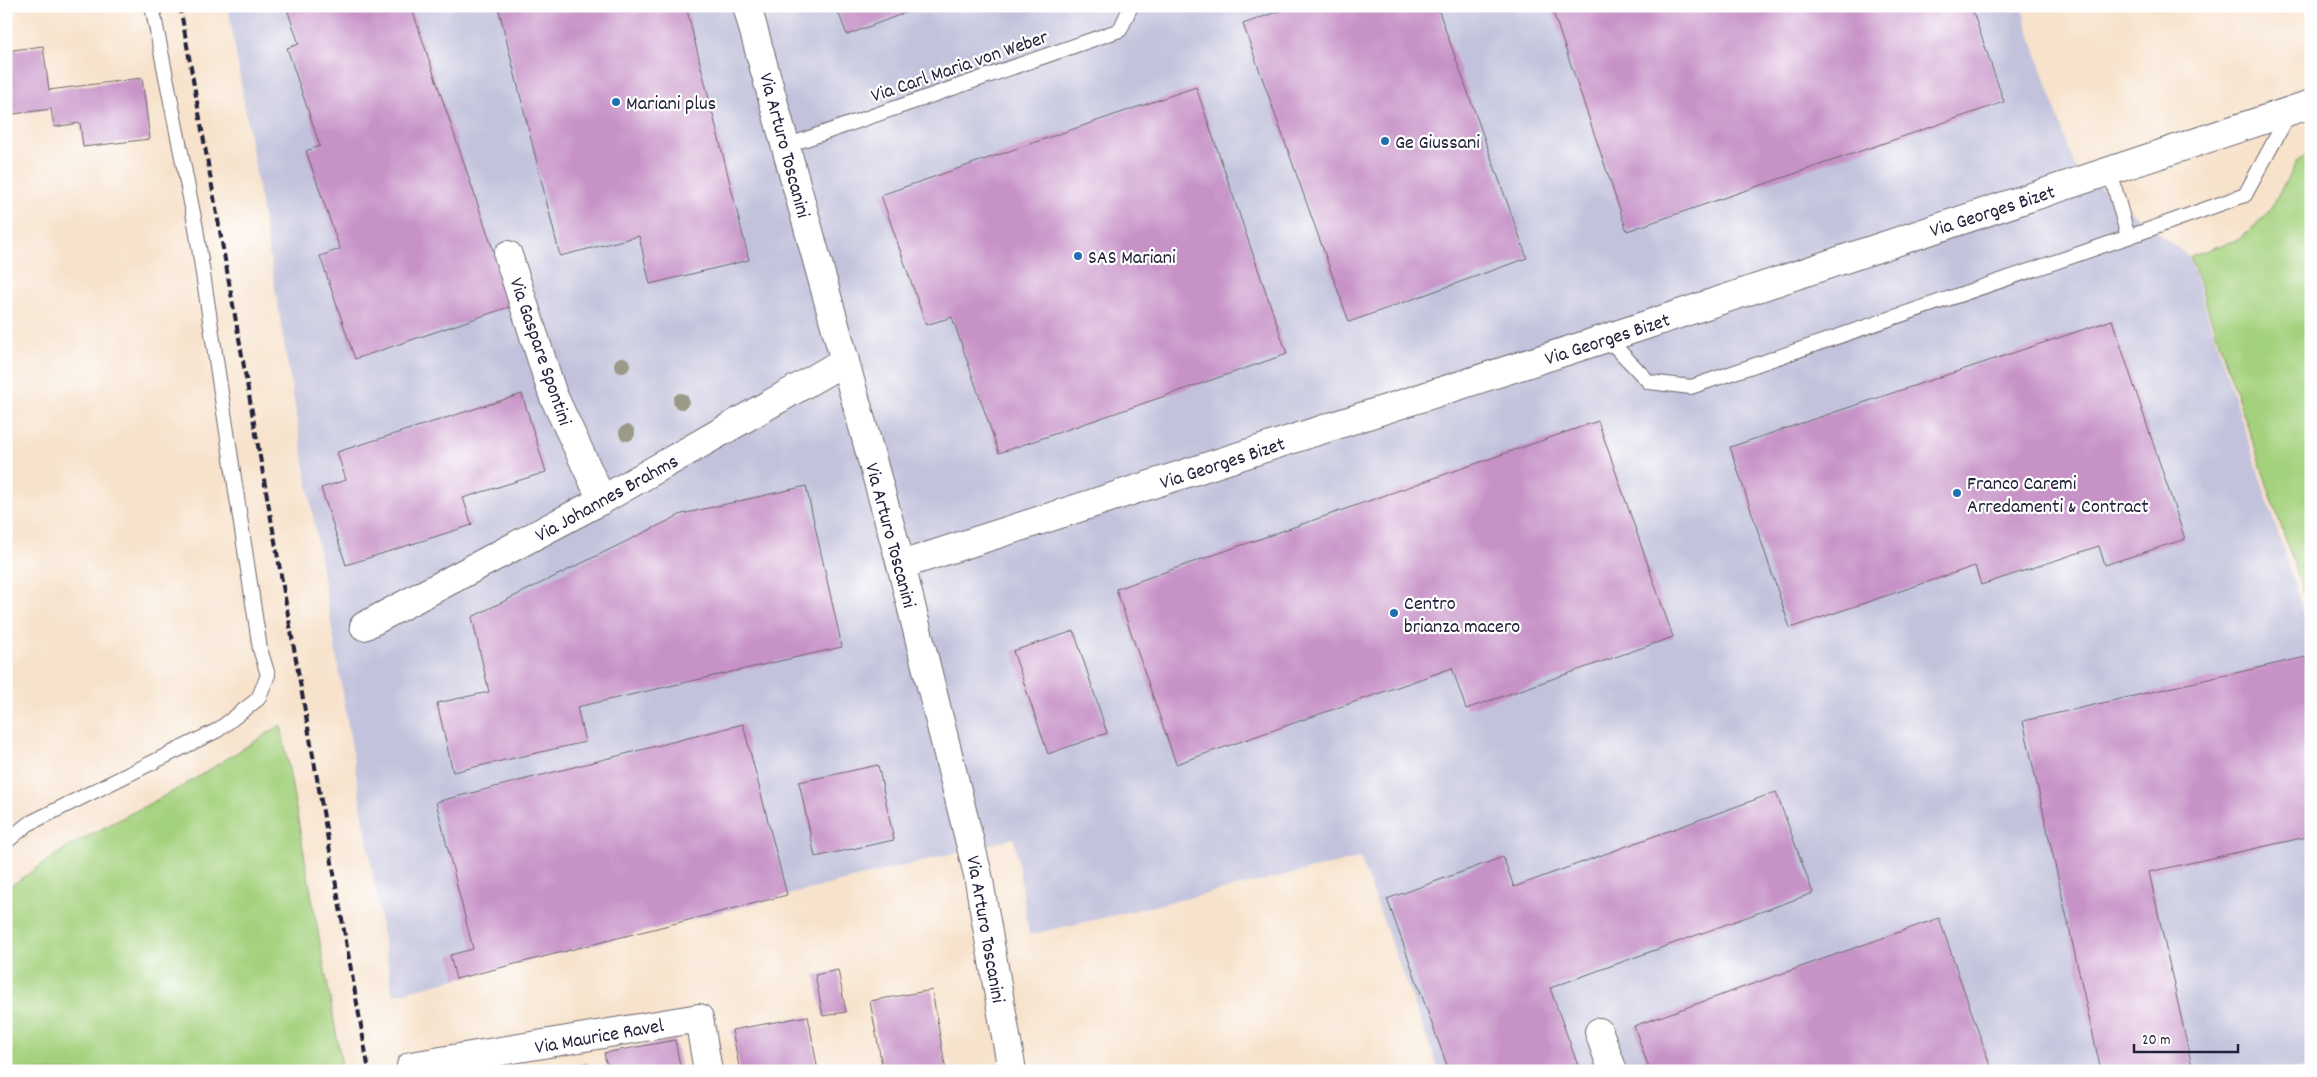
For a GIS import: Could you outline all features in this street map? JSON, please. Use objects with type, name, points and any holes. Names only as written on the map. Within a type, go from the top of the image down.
[{"type":"street","name":"Via Arturo Toscanini","points":[[747,6],[901,565],[978,875],[1012,1071]]},
{"type":"street","name":"Via Georges Bizet","points":[[901,565],[1607,338],[2301,108]]},
{"type":"street","name":"Via Gaspare Spontini","points":[[508,255],[553,394],[602,500]]},
{"type":"street","name":"Via Johannes Brahms","points":[[364,626],[602,500],[845,361]]},
{"type":"street","name":"Via Maurice Ravel","points":[[411,1069],[699,1018],[708,1071]]},
{"type":"street","points":[[1599,1032],[1613,1071]]},
{"type":"lane","points":[[6,842],[28,824],[218,730],[258,699],[268,675],[260,649],[196,228],[152,6]]},
{"type":"lane","name":"Via Carl Maria von Weber","points":[[786,146],[1120,30],[1131,6]]},
{"type":"lane","points":[[1607,338],[1650,382],[1692,387],[2245,195],[2301,108]]},
{"type":"lane","points":[[2110,171],[2128,237]]},
{"type":"shaded area","points":[[228,6],[2021,6],[2075,168],[2189,257],[2311,635],[2311,1069],[1439,1071],[1360,858],[1029,935],[1014,838],[393,995]]},
{"type":"green space","points":[[2311,151],[2311,615],[2190,256],[2239,239],[2266,216],[2297,161]]},
{"type":"green space","points":[[281,725],[343,1071],[6,1071],[6,889],[69,846],[183,786]]},
{"type":"building","points":[[286,6],[411,6],[512,306],[355,359],[320,256],[340,249],[306,151],[320,146],[287,48],[299,44]]},
{"type":"building","name":"Mariani plus","points":[[498,6],[686,6],[749,260],[650,284],[639,236],[560,256]]},
{"type":"building","points":[[836,6],[923,6],[847,35]]},
{"type":"building","name":"Ge Giussani","points":[[1293,6],[1437,6],[1527,258],[1349,322],[1243,24]]},
{"type":"building","points":[[1551,6],[1971,6],[2004,102],[1627,231]]},
{"type":"building","points":[[43,46],[49,90],[142,78],[150,139],[83,147],[80,123],[54,127],[51,109],[6,115],[6,51]]},
{"type":"building","name":"SAS Mariani","points":[[1196,87],[1287,354],[999,453],[952,317],[926,325],[881,195]]},
{"type":"building","name":"Franco Caremi Arredamenti & Contract","points":[[2112,320],[2185,539],[2105,565],[2099,546],[1981,585],[1975,566],[1790,628],[1730,447]]},
{"type":"building","points":[[522,394],[546,472],[463,498],[472,525],[346,565],[321,488],[346,480],[337,452]]},
{"type":"building","name":"Centro brianza macero","points":[[1598,421],[1673,637],[1466,709],[1452,668],[1176,764],[1116,589]]},
{"type":"building","points":[[806,486],[842,647],[577,707],[585,742],[453,772],[437,703],[489,692],[472,617],[682,514]]},
{"type":"building","points":[[1074,631],[1107,733],[1048,754],[1013,651]]},
{"type":"building","points":[[2306,657],[2311,677],[2311,836],[2149,872],[2193,1071],[2101,1071],[2023,721]]},
{"type":"building","points":[[743,724],[787,895],[456,979],[450,955],[473,949],[436,802]]},
{"type":"building","points":[[878,765],[894,840],[815,857],[799,782]]},
{"type":"building","points":[[1776,792],[1813,893],[1550,988],[1580,1071],[1449,1071],[1387,899],[1503,857],[1514,887]]},
{"type":"building","points":[[1939,918],[1992,1071],[1650,1071],[1634,1026]]},
{"type":"building","points":[[838,970],[846,1012],[823,1016],[815,975]]},
{"type":"building","points":[[932,990],[946,1071],[883,1071],[870,1001]]},
{"type":"building","points":[[808,1016],[818,1071],[740,1071],[732,1030]]},
{"type":"building","points":[[675,1040],[681,1071],[608,1071],[604,1053]]},
{"type":"building","points":[[588,1063],[589,1071],[553,1070]]},
{"type":"railway","points":[[180,6],[369,1071]]},
{"type":"place","name":"Mariani plus","points":[[616,102]]},
{"type":"place","name":"Ge Giussani","points":[[1385,141]]},
{"type":"place","name":"SAS Mariani","points":[[1078,256]]},
{"type":"place","name":"Franco Caremi Arredamenti & Contract","points":[[1957,493]]},
{"type":"place","name":"Centro brianza macero","points":[[1394,613]]}]
